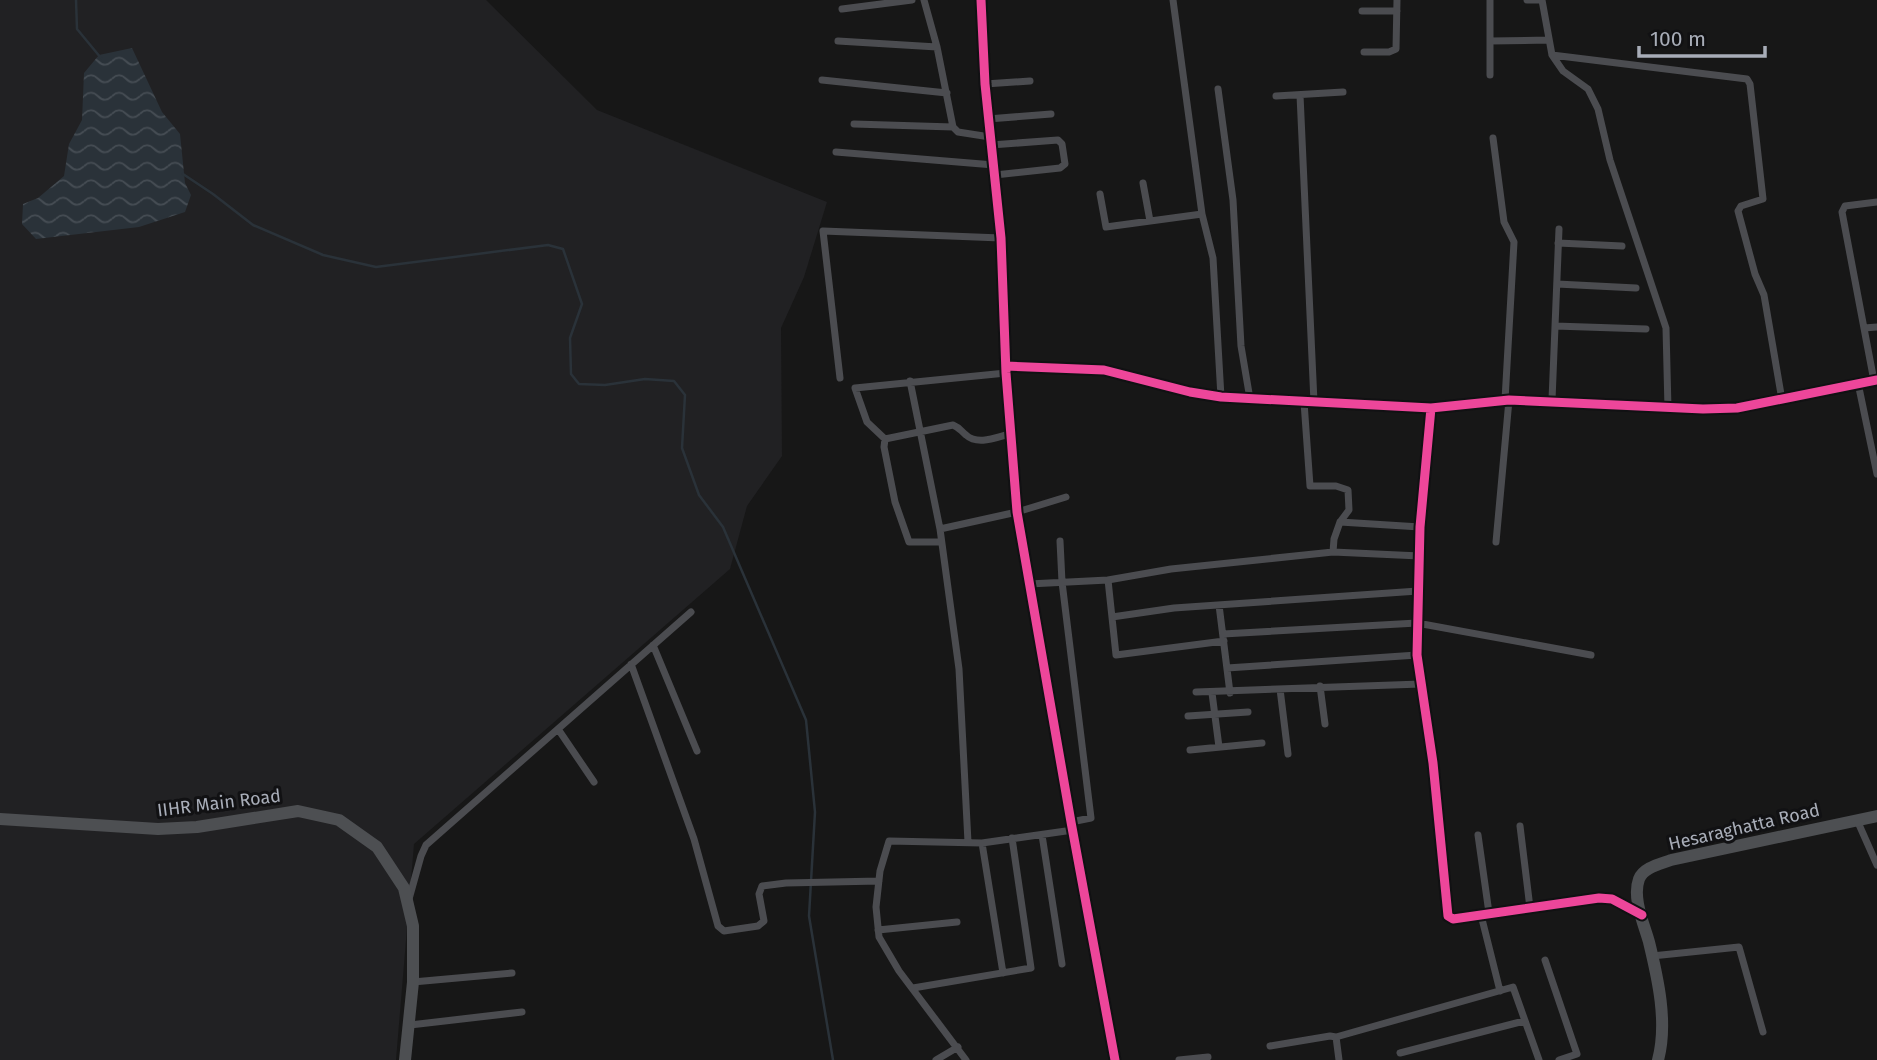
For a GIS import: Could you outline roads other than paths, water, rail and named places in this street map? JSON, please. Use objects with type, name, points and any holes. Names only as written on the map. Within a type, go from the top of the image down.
[{"type":"main road","name":"IIHR Main Road","points":[[0,819],[158,829],[197,827],[298,811],[339,820],[377,847],[404,888],[413,926],[413,982],[405,1060]]},
{"type":"main road","name":"Hesaraghatta Road","points":[[1658,1060],[1662,1031],[1660,1003],[1639,904],[1639,879],[1644,872],[1671,860],[1877,816]]},
{"type":"street","points":[[842,9],[912,0]]},
{"type":"street","points":[[836,152],[994,170],[1060,168],[1065,164],[1062,144],[1058,140],[990,141],[958,132],[953,127],[937,47],[924,0]]},
{"type":"street","points":[[981,0],[988,119],[1002,237],[1006,370],[1017,512],[1115,1060]]},
{"type":"street","points":[[1173,0],[1202,214],[1213,258],[1222,397]]},
{"type":"street","points":[[1364,52],[1389,52],[1396,49],[1398,0]]},
{"type":"street","points":[[1490,0],[1490,75]]},
{"type":"street","points":[[1527,0],[1542,0],[1552,55],[1563,71],[1588,89],[1598,109],[1610,160],[1666,328],[1668,409]]},
{"type":"street","points":[[1362,11],[1397,11]]},
{"type":"street","points":[[1490,41],[1549,40]]},
{"type":"street","points":[[838,41],[937,47]]},
{"type":"street","points":[[1552,55],[1747,79],[1752,90],[1763,199],[1741,206],[1739,216],[1755,274],[1764,295],[1782,400]]},
{"type":"street","points":[[822,80],[947,93]]},
{"type":"street","points":[[985,85],[1030,81]]},
{"type":"street","points":[[1218,89],[1233,200],[1241,346],[1250,400]]},
{"type":"street","points":[[1276,96],[1343,92]]},
{"type":"street","points":[[1300,94],[1310,486],[1336,486],[1348,490],[1349,509],[1340,522],[1333,552]]},
{"type":"street","points":[[988,119],[1051,114]]},
{"type":"street","points":[[854,124],[953,127]]},
{"type":"street","points":[[1493,138],[1504,222],[1514,242],[1507,400],[1496,542]]},
{"type":"street","points":[[1143,183],[1150,221]]},
{"type":"street","points":[[1100,194],[1105,228],[1202,214]]},
{"type":"street","points":[[885,439],[867,422],[855,388],[1006,370],[1104,370],[1190,393],[1222,397],[1431,408],[1507,400],[1552,400],[1668,409],[1737,408],[1876,381],[1842,212],[1845,206],[1877,202]]},
{"type":"street","points":[[1552,400],[1559,229]]},
{"type":"street","points":[[840,379],[823,231],[1002,237]]},
{"type":"street","points":[[1558,243],[1622,246]]},
{"type":"street","points":[[1557,284],[1636,288]]},
{"type":"street","points":[[1555,326],[1646,329]]},
{"type":"street","points":[[1864,328],[1877,327]]},
{"type":"street","points":[[910,381],[940,529],[959,669],[968,842]]},
{"type":"street","points":[[1858,383],[1877,474]]},
{"type":"street","points":[[1431,408],[1420,527],[1417,655],[1433,763],[1448,916],[1453,919],[1599,898],[1612,899],[1642,915]]},
{"type":"street","points":[[885,439],[953,425],[960,427],[966,436],[973,439],[985,440],[1010,434]]},
{"type":"street","points":[[885,439],[884,447],[895,502],[909,542],[941,542]]},
{"type":"street","points":[[940,529],[1017,512],[1066,497]]},
{"type":"street","points":[[1340,522],[1420,527]]},
{"type":"street","points":[[966,1060],[899,971],[879,937],[876,907],[879,881],[889,841],[982,843],[1042,835],[1091,818],[1062,582],[1060,541]]},
{"type":"street","points":[[1030,584],[1108,580],[1171,569],[1333,552],[1420,556]]},
{"type":"street","points":[[1108,580],[1116,655],[1224,638],[1417,623],[1591,655]]},
{"type":"street","points":[[1112,617],[1174,608],[1418,591]]},
{"type":"street","points":[[1220,605],[1230,693]]},
{"type":"street","points":[[408,903],[426,845],[691,612]]},
{"type":"street","points":[[653,645],[697,751]]},
{"type":"street","points":[[1227,668],[1417,655]]},
{"type":"street","points":[[631,664],[694,839],[718,926],[723,931],[758,926],[764,922],[759,894],[762,886],[805,882],[879,881]]},
{"type":"street","points":[[1196,692],[1230,693],[1320,686],[1422,684]]},
{"type":"street","points":[[1320,686],[1325,724]]},
{"type":"street","points":[[1280,689],[1288,754]]},
{"type":"street","points":[[1212,693],[1219,747]]},
{"type":"street","points":[[1188,716],[1248,712]]},
{"type":"street","points":[[558,729],[594,782]]},
{"type":"street","points":[[1190,750],[1262,743]]},
{"type":"street","points":[[1857,820],[1877,866]]},
{"type":"street","points":[[1520,826],[1530,908]]},
{"type":"street","points":[[1042,835],[1062,964]]},
{"type":"street","points":[[1478,835],[1485,914],[1500,990]]},
{"type":"street","points":[[913,988],[1031,968],[1012,838]]},
{"type":"street","points":[[982,843],[1003,973]]},
{"type":"street","points":[[878,930],[957,922]]},
{"type":"street","points":[[1652,956],[1740,947],[1763,1032]]},
{"type":"street","points":[[1545,960],[1577,1054],[1559,1060]]},
{"type":"street","points":[[413,982],[512,973]]},
{"type":"street","points":[[1270,1045],[1336,1037],[1513,987],[1538,1059],[1529,1060]]},
{"type":"street","points":[[410,1025],[522,1012]]},
{"type":"street","points":[[1401,1053],[1524,1021]]},
{"type":"street","points":[[1336,1037],[1339,1060]]},
{"type":"street","points":[[936,1060],[958,1047]]},
{"type":"street","points":[[1179,1060],[1208,1057]]},
{"type":"water","points":[[132,48],[162,112],[180,134],[185,183],[191,195],[185,212],[139,227],[36,239],[22,224],[23,204],[38,198],[64,176],[69,144],[82,120],[84,73],[99,55]]},
{"type":"waterway","points":[[76,0],[77,29],[101,58]]},
{"type":"waterway","points":[[183,174],[253,225],[323,255],[376,267],[548,245],[563,249],[582,304],[570,338],[571,374],[579,384],[605,385],[645,379],[674,381],[685,395],[682,448],[699,495],[723,527],[806,720],[815,812],[809,916],[833,1060]]}]
